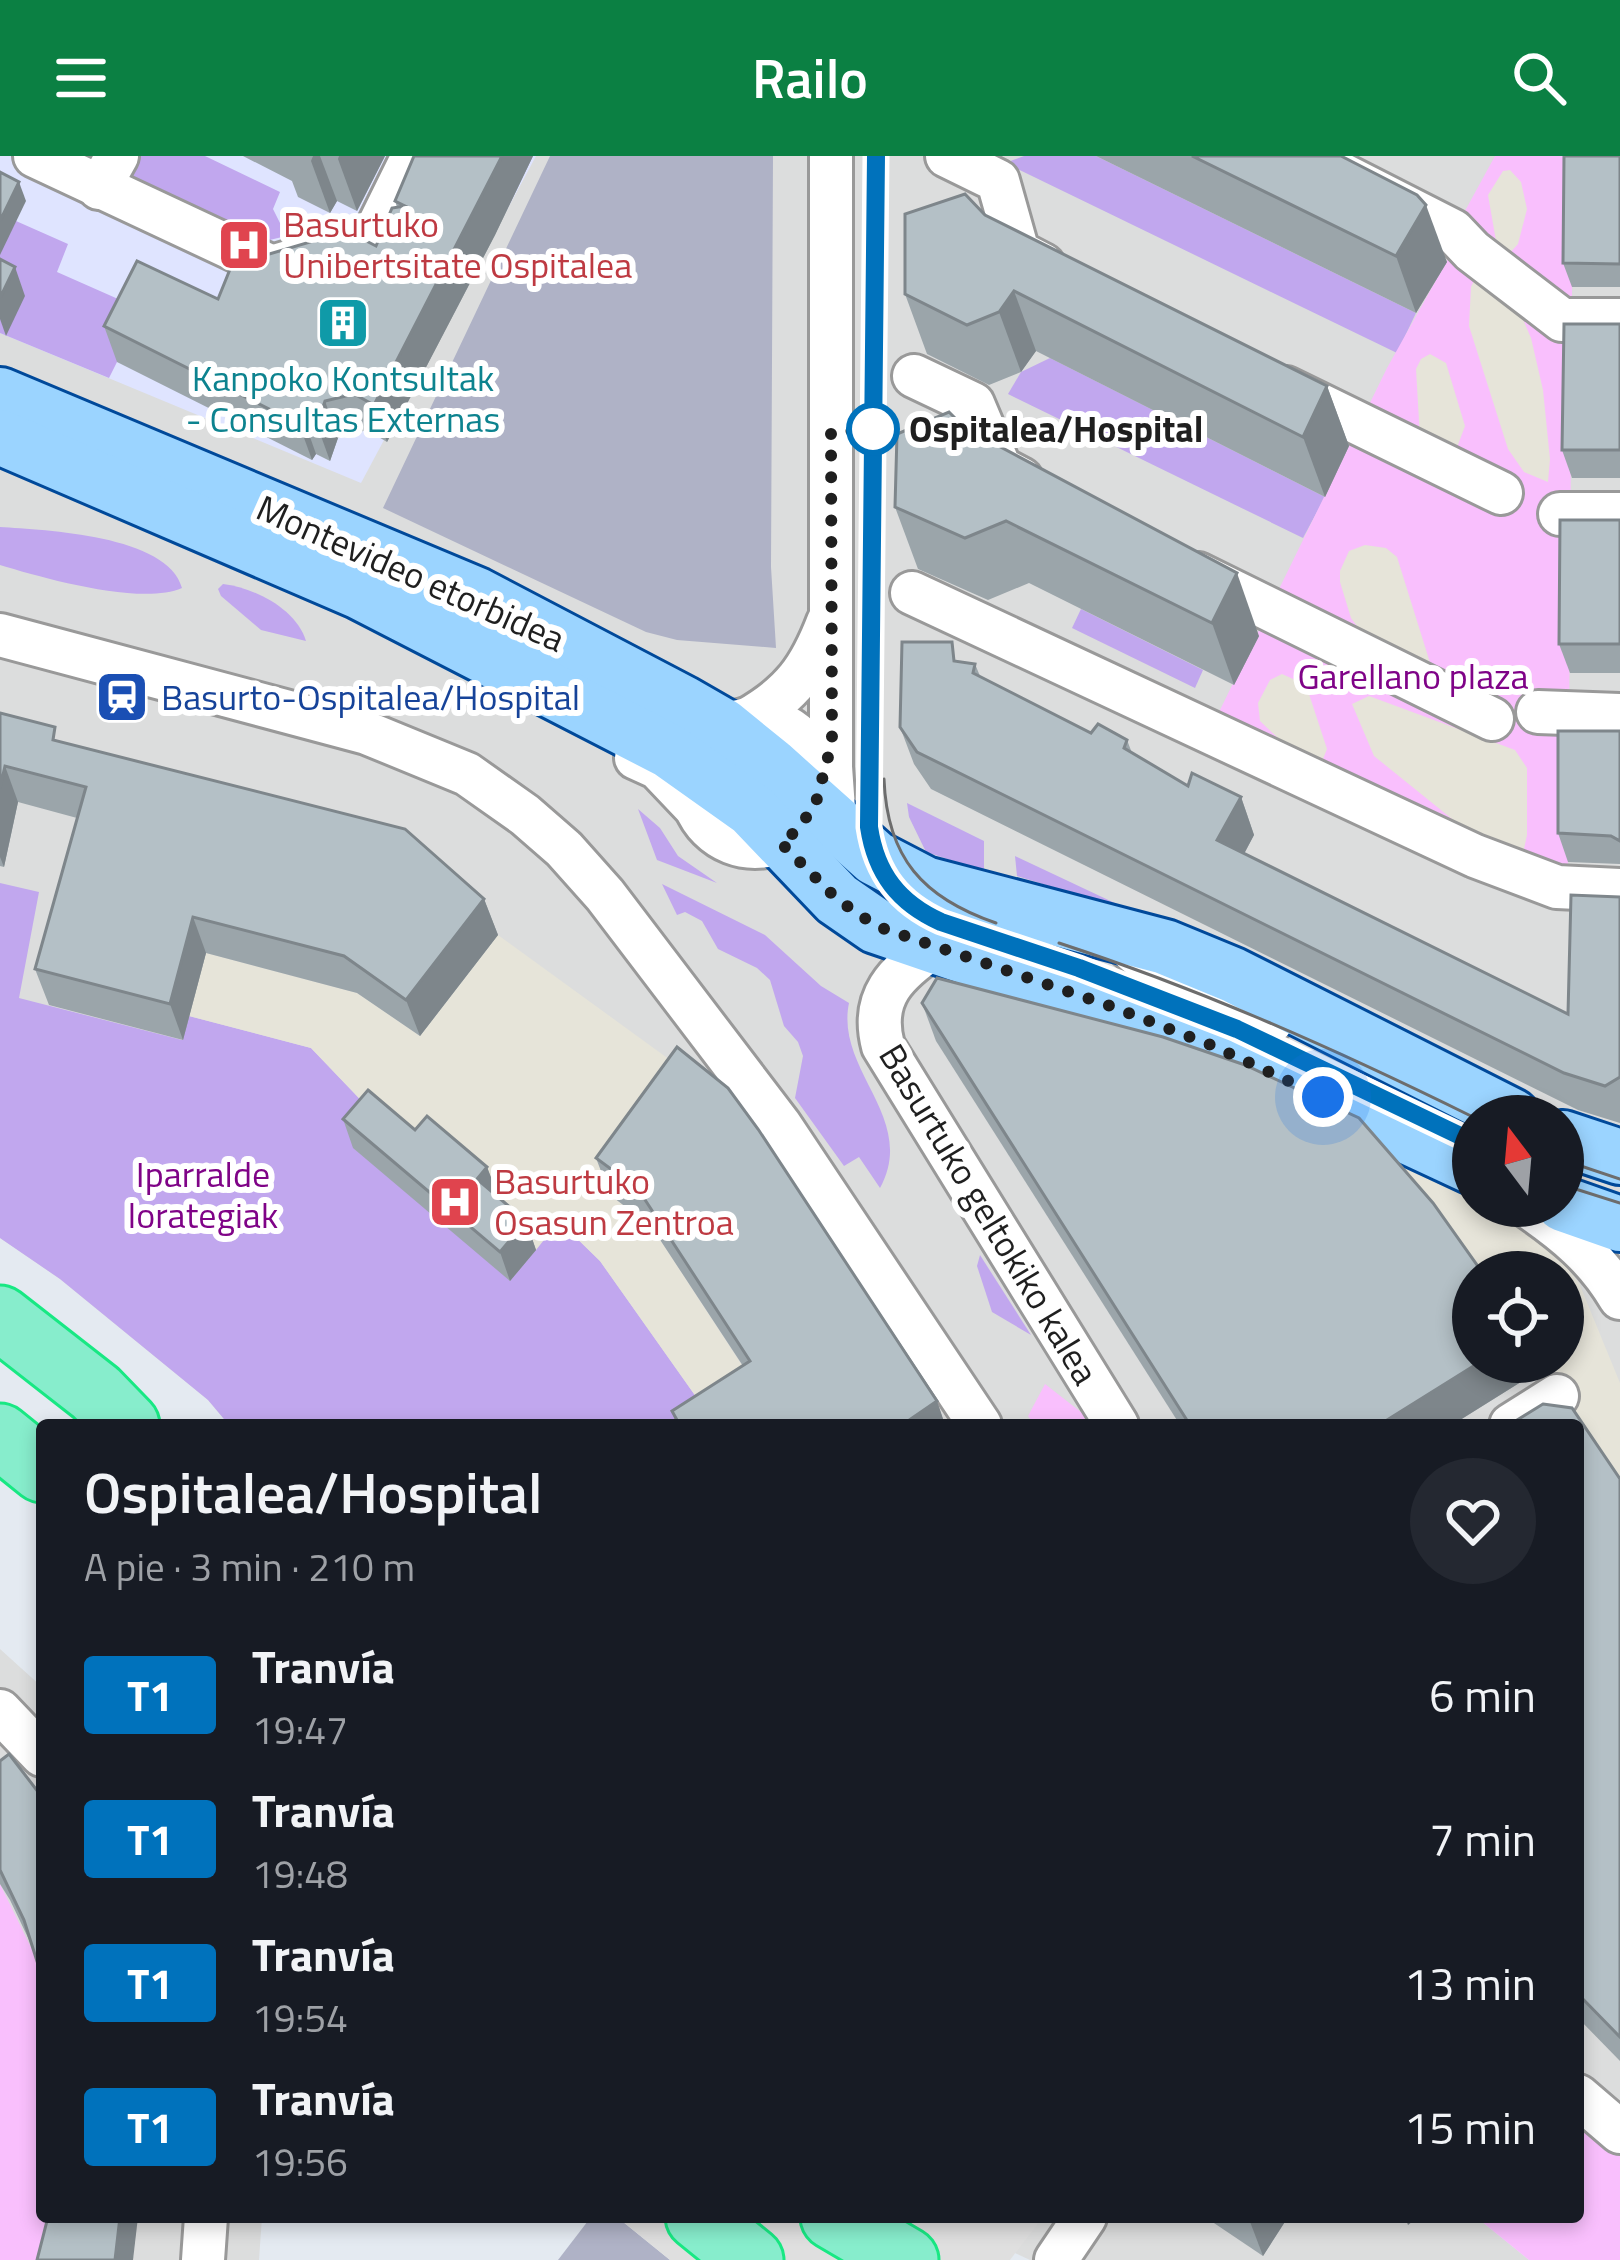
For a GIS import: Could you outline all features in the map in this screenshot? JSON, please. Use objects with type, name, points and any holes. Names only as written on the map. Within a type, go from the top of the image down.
[{"type":"highway","points":[[0,1318],[121,1419]]},
{"type":"highway","points":[[0,1436],[36,1465]]},
{"type":"highway","points":[[705,2223],[751,2260]]},
{"type":"highway","points":[[843,2223],[906,2260]]},
{"type":"main road","name":"Montevideo etorbidea","points":[[0,395],[477,595],[714,754],[804,805],[875,858],[925,884],[1165,946],[1233,975],[1470,1095]]},
{"type":"main road","name":"Montevideo etorbidea","points":[[0,437],[360,592],[714,754]]},
{"type":"main road","name":"Montevideo etorbidea","points":[[804,805],[837,899],[876,926],[1211,1045],[1452,1157]]},
{"type":"main road","points":[[1584,1145],[1620,1156]]},
{"type":"main road","points":[[1584,1211],[1620,1224]]},
{"type":"street","points":[[35,156],[108,172],[272,267],[374,237],[412,156]]},
{"type":"street","points":[[831,156],[832,610],[804,805],[753,846],[721,838],[705,824],[714,754],[775,703],[812,663],[832,610]]},
{"type":"street","points":[[947,156],[998,181],[1018,252],[1082,284]]},
{"type":"street","points":[[1306,156],[1454,231],[1562,320],[1620,320]]},
{"type":"street","points":[[1252,370],[1501,493]]},
{"type":"street","points":[[914,376],[973,404],[1000,468],[1062,501]]},
{"type":"street","points":[[1560,514],[1620,514]]},
{"type":"street","points":[[1165,556],[1269,612],[1492,719]]},
{"type":"street","points":[[912,592],[1475,856],[1557,886],[1620,890]]},
{"type":"street","points":[[0,635],[367,733],[467,774],[525,815],[605,895],[820,1180],[976,1419]]},
{"type":"street","points":[[1538,712],[1620,715]]},
{"type":"street","points":[[804,805],[871,894],[896,907],[1079,968],[1237,1029],[1452,1132]]},
{"type":"street","points":[[1114,935],[1165,978],[1300,1033],[1452,1107]]},
{"type":"street","name":"Basurtuko geltokiko kalea","points":[[934,947],[904,968],[891,984],[878,1025],[883,1046],[1113,1419]]},
{"type":"street","points":[[1584,1167],[1620,1179]]},
{"type":"street","points":[[1584,1192],[1620,1203]]},
{"type":"street","points":[[1558,1227],[1598,1263],[1620,1298]]},
{"type":"street","points":[[1521,1419],[1557,1396]]},
{"type":"street","points":[[0,1711],[36,1749]]},
{"type":"street","points":[[1584,2101],[1620,2132]]},
{"type":"street","points":[[203,2260],[206,2223]]},
{"type":"street","points":[[1056,2260],[1081,2223]]},
{"type":"shaded area","points":[[0,156],[1620,156],[1620,2142],[1584,2109],[1584,1419],[224,1419],[208,1400],[60,1279],[0,1238]]},
{"type":"shaded area","name":"Basurtuko Unibertsitate Ospitalea","points":[[0,156],[536,156],[361,483],[0,333]]},
{"type":"shaded area","points":[[550,156],[773,156],[771,567],[776,648],[677,640],[646,632],[383,508]]},
{"type":"shaded area","points":[[1510,170],[1521,182],[1527,209],[1518,244],[1499,258],[1488,195],[1503,171]]},
{"type":"shaded area","points":[[1477,274],[1519,310],[1531,338],[1543,390],[1548,482],[1524,472],[1508,449],[1469,326],[1471,287]]},
{"type":"shaded area","points":[[1430,354],[1446,363],[1465,426],[1456,450],[1420,438],[1416,369]]},
{"type":"shaded area","points":[[1365,545],[1386,548],[1397,557],[1432,669],[1412,669],[1351,618],[1340,571],[1349,551]]},
{"type":"shaded area","points":[[1282,674],[1302,683],[1309,694],[1327,749],[1321,764],[1300,759],[1260,721],[1258,703],[1270,680]]},
{"type":"shaded area","points":[[1369,696],[1515,750],[1527,768],[1524,849],[1517,853],[1488,848],[1374,756],[1352,704]]},
{"type":"shaded area","points":[[498,935],[688,1073],[610,1195],[651,1226],[764,1399],[727,1419],[712,1419],[600,1261],[559,1221],[536,1250],[488,1208],[497,1195],[378,1118],[311,1048],[189,1016],[206,953],[357,993],[420,1036]]},
{"type":"shaded area","points":[[1369,1151],[1452,1187],[1452,1227],[1527,1227],[1554,1251],[1455,1251]]},
{"type":"shaded area","points":[[1584,1295],[1620,1383],[1620,1496],[1584,1435],[1584,1419],[1574,1419],[1549,1383],[1584,1383]]},
{"type":"shaded area","points":[[0,1649],[36,1682],[36,2223],[262,2223],[259,2260],[0,2260]]},
{"type":"shaded area","points":[[586,2223],[624,2223],[670,2260],[558,2260]]},
{"type":"shaded area","points":[[624,2223],[1038,2223],[1010,2260],[670,2260]]},
{"type":"shaded area","points":[[974,2223],[1483,2223],[1529,2260],[1030,2260]]},
{"type":"green space","points":[[131,156],[205,156],[280,192],[273,209],[281,225],[312,230],[261,242],[121,176]]},
{"type":"green space","points":[[1024,156],[1096,156],[1416,313],[1397,353],[1005,163]]},
{"type":"green space","name":"Garellano plaza","points":[[1495,156],[1573,156],[1568,874],[1503,880],[1460,874],[1199,753],[1387,368],[1449,257],[1454,231]]},
{"type":"green space","points":[[16,221],[68,244],[57,272],[143,310],[109,378],[0,333],[0,252]]},
{"type":"green space","points":[[1050,358],[1325,497],[1303,538],[1008,394],[1021,372]]},
{"type":"green space","points":[[0,527],[74,534],[130,546],[172,570],[182,588],[164,593],[118,592],[0,565]]},
{"type":"green space","points":[[223,584],[273,602],[293,619],[306,641],[261,630],[221,596],[218,589]]},
{"type":"green space","points":[[1081,609],[1203,670],[1195,688],[1072,628]]},
{"type":"green space","points":[[907,803],[984,841],[984,871],[926,852]]},
{"type":"green space","points":[[638,809],[660,828],[678,856],[717,883],[657,860]]},
{"type":"green space","points":[[1015,856],[1136,913],[1017,876]]},
{"type":"green space","name":"Iparralde lorategiak","points":[[0,883],[39,892],[19,998],[182,1040],[189,1016],[311,1048],[378,1118],[354,1148],[510,1280],[558,1220],[600,1261],[712,1419],[224,1419],[208,1400],[60,1279],[0,1238]]},
{"type":"green space","points":[[662,884],[765,935],[821,986],[849,1003],[853,1051],[889,1139],[889,1163],[880,1188],[859,1157],[844,1166],[795,1098],[803,1056],[784,1026],[770,980],[757,968],[718,949],[702,921],[685,912],[677,915]]},
{"type":"green space","points":[[980,1255],[1031,1335],[992,1312],[977,1266]]},
{"type":"green space","points":[[1045,1384],[1088,1419],[1030,1419]]},
{"type":"green space","points":[[0,1884],[36,1958],[36,2223],[65,2223],[61,2260],[0,2260]]},
{"type":"green space","points":[[1584,2109],[1620,2142],[1620,2260],[1529,2260],[1483,2223],[1584,2223]]},
{"type":"building","name":"Kanpoko Kontsultak - Consultas Externas","points":[[414,156],[502,156],[374,405],[354,394],[325,401],[317,425],[303,417],[299,424],[104,326],[137,261],[218,299],[235,257],[266,255],[347,231],[376,246],[392,208],[405,206],[395,201]]},
{"type":"building","points":[[1192,156],[1341,156],[1417,195],[1426,205],[1396,256]]},
{"type":"building","points":[[1564,156],[1620,156],[1620,264],[1563,263]]},
{"type":"building","points":[[0,172],[19,182],[0,221]]},
{"type":"building","points":[[965,194],[985,215],[1327,386],[1303,437],[1014,291],[999,312],[967,325],[905,294],[905,214]]},
{"type":"building","points":[[0,259],[15,267],[0,298]]},
{"type":"building","points":[[1564,324],[1620,324],[1620,450],[1562,450]]},
{"type":"building","points":[[949,412],[965,428],[1237,573],[1212,623],[1006,521],[965,538],[895,507],[897,434]]},
{"type":"building","points":[[1560,520],[1620,520],[1620,644],[1559,644]]},
{"type":"building","points":[[902,642],[952,642],[954,661],[975,664],[973,673],[1091,733],[1098,724],[1127,740],[1124,748],[1188,786],[1192,773],[1241,797],[1217,840],[1568,1014],[1571,895],[1620,897],[1620,1077],[1605,1086],[1564,1073],[917,752],[900,727]]},
{"type":"building","points":[[0,713],[55,727],[53,740],[405,829],[484,899],[406,1000],[344,956],[193,917],[170,1004],[35,969],[86,787],[5,766],[0,788]]},
{"type":"building","points":[[1558,731],[1620,731],[1620,841],[1611,836],[1558,833]]},
{"type":"building","points":[[937,978],[1163,1037],[1245,1065],[1359,1118],[1433,1203],[1467,1251],[1452,1251],[1452,1379],[1389,1419],[1186,1419],[922,1003]]},
{"type":"building","points":[[677,1047],[728,1088],[937,1401],[911,1419],[676,1419],[672,1411],[750,1361],[638,1189],[596,1158]]},
{"type":"building","points":[[368,1090],[415,1130],[427,1116],[487,1167],[477,1179],[526,1221],[500,1252],[343,1119]]},
{"type":"building","points":[[1543,1404],[1572,1408],[1579,1419],[1519,1419]]},
{"type":"building","points":[[1584,1426],[1620,1479],[1620,2037],[1584,2000]]},
{"type":"building","points":[[9,1754],[36,1789],[36,1958],[0,1870],[0,1761]]},
{"type":"building","points":[[46,2223],[119,2223],[115,2260],[37,2260]]},
{"type":"tram line","points":[[876,156],[869,804],[873,843],[886,875],[908,902],[941,923],[1079,968],[1237,1029],[1452,1132]]},
{"type":"tram line","name":"T1","points":[[876,156],[869,827],[875,858],[887,881],[921,913],[941,922],[1079,968],[1237,1029],[1452,1132]]},
{"type":"tram line","points":[[884,779],[892,831],[914,871],[948,901],[996,923]]},
{"type":"tram line","points":[[1059,943],[1269,1022],[1452,1107]]},
{"type":"tram line","points":[[1584,1167],[1620,1179]]},
{"type":"tram line","points":[[1584,1192],[1620,1203]]},
{"type":"place","name":"Basurtuko Unibertsitate Ospitalea","points":[[244,245]]},
{"type":"place","name":"Kanpoko Kontsultak - Consultas Externas","points":[[343,323]]},
{"type":"place","name":"Ospitalea/Hospital","points":[[873,429]]},
{"type":"place","name":"Basurto-Ospitalea/Hospital","points":[[122,697]]},
{"type":"place","name":"Basurtuko Osasun Zentroa","points":[[455,1202]]},
{"type":"route","points":[[873,429],[831,433],[832,742],[815,806],[806,821],[780,842],[837,899],[876,926],[1105,1004],[1211,1045],[1323,1097]]}]
